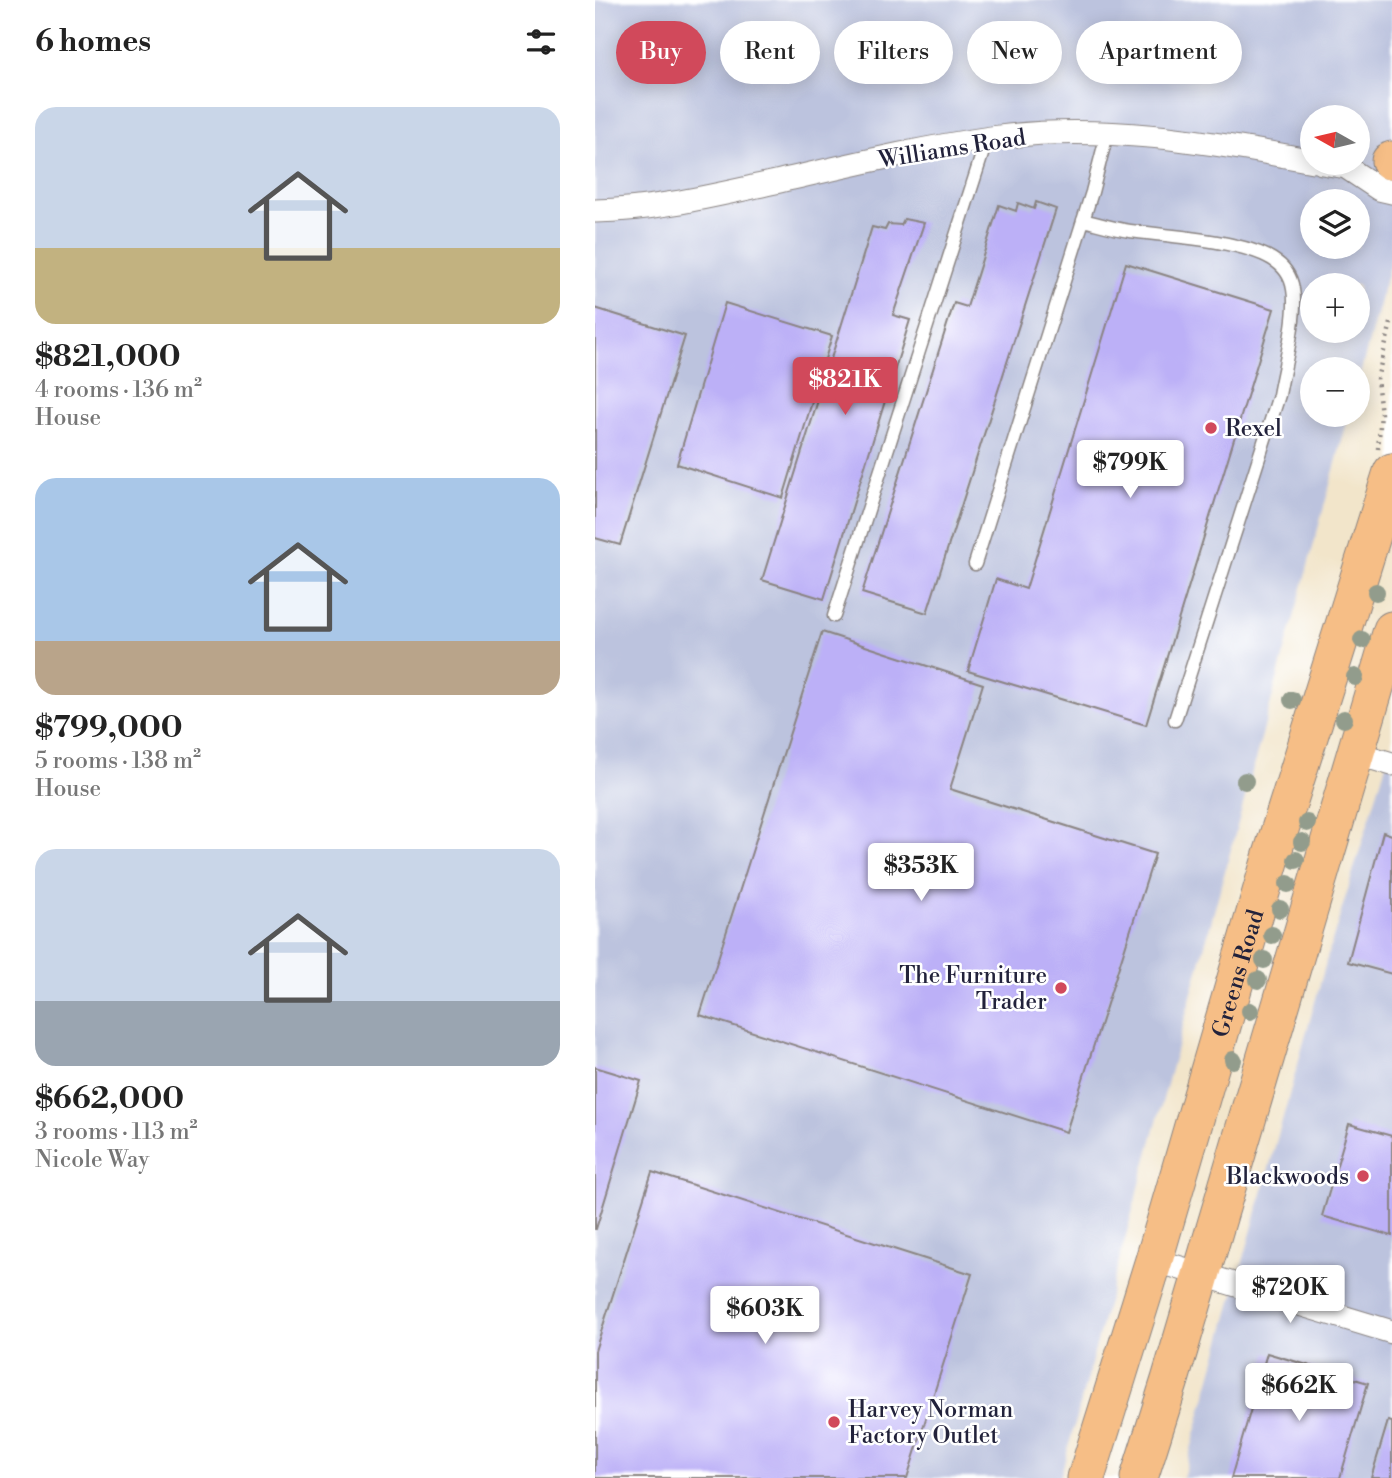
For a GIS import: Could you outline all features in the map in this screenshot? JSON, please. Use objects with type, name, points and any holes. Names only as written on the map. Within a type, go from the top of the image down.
[{"type":"main road","name":"Greens Road","points":[[1086,1478],[1154,1260],[1385,466]]},
{"type":"main road","points":[[1139,1478],[1392,631]]},
{"type":"street","name":"Williams Road","points":[[595,211],[647,208],[697,200],[924,149],[1042,134],[1151,136],[1300,159]]},
{"type":"street","points":[[1358,175],[1379,189],[1392,169],[1377,159],[1370,161]]},
{"type":"street","points":[[1355,753],[1392,764]]},
{"type":"street","points":[[1154,1260],[1392,1332]]},
{"type":"lane","points":[[975,564],[1083,220],[1107,134]]},
{"type":"lane","points":[[834,616],[987,139]]},
{"type":"lane","points":[[1083,220],[1128,231],[1206,241],[1248,250],[1272,258],[1285,269],[1294,290],[1279,395],[1175,720]]},
{"type":"path","points":[[1385,466],[1377,379],[1392,319]]},
{"type":"shaded area","points":[[595,0],[1392,0],[1392,256],[1370,338],[1370,273],[1300,273],[1300,343],[1369,343],[1365,357],[1300,357],[1300,427],[1346,427],[1060,1478],[595,1478]]},
{"type":"shaded area","points":[[1392,744],[1392,1478],[1183,1478],[1328,955]]},
{"type":"building","points":[[1036,202],[1056,209],[927,613],[862,593],[954,303],[967,307],[999,205],[1016,211],[1018,203],[1034,209]]},
{"type":"building","points":[[904,219],[924,223],[893,315],[910,320],[824,599],[762,580],[872,227],[885,230],[888,224],[901,225]]},
{"type":"building","points":[[1126,263],[1274,309],[1146,725],[968,671],[996,579],[1026,589]]},
{"type":"building","points":[[725,303],[832,336],[783,498],[677,464]]},
{"type":"building","points":[[595,308],[685,336],[620,545],[595,538]]},
{"type":"building","points":[[822,632],[983,684],[950,789],[1155,854],[1066,1132],[700,1015]]},
{"type":"building","points":[[1383,832],[1392,835],[1392,974],[1348,962]]},
{"type":"building","points":[[595,1067],[641,1081],[596,1229],[595,1229]]},
{"type":"building","name":"Blackwoods","points":[[1349,1124],[1392,1136],[1392,1236],[1322,1216]]},
{"type":"building","points":[[652,1172],[972,1274],[907,1478],[595,1478],[595,1351]]},
{"type":"building","points":[[1267,1353],[1368,1383],[1340,1478],[1231,1478]]},
{"type":"building","points":[[1388,1421],[1392,1422],[1392,1478],[1371,1478]]},
{"type":"place","name":"Rexel","points":[[1211,428]]},
{"type":"place","name":"The Furniture Trader","points":[[1061,988]]},
{"type":"place","name":"Blackwoods","points":[[1363,1176]]},
{"type":"place","name":"Harvey Norman Factory Outlet","points":[[834,1422]]}]
